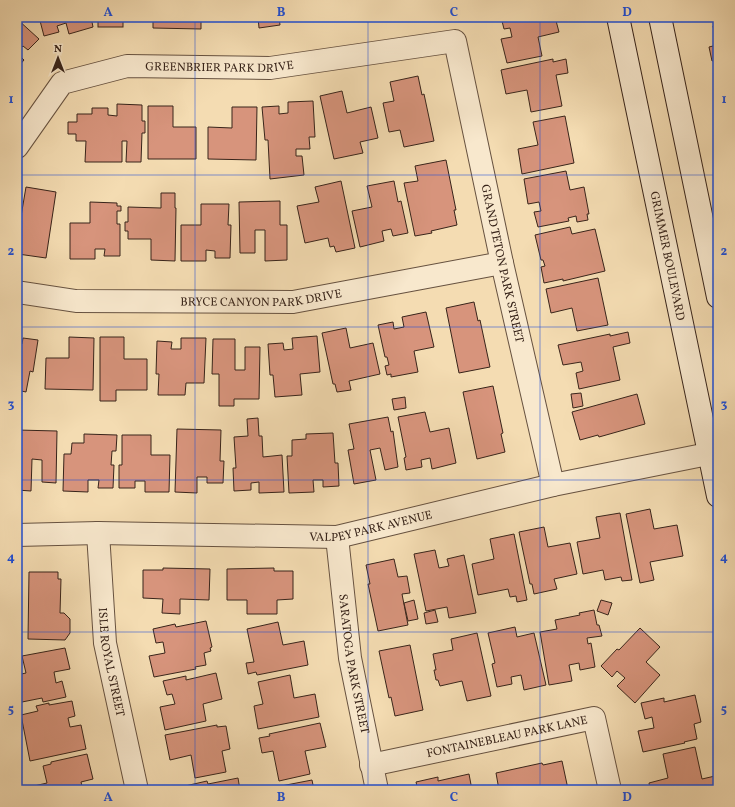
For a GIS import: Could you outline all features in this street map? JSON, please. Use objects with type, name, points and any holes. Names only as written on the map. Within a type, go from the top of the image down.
[{"type":"street","name":"GRIMMER BOULEVARD","points":[[618,17],[714,452],[718,496]]},
{"type":"street","points":[[660,17],[718,297]]},
{"type":"street","name":"GREENBRIER PARK DRIVE","points":[[17,147],[62,83],[127,66],[270,68],[455,41]]},
{"type":"street","name":"GRAND TETON PARK STREET","points":[[455,41],[502,263],[553,485]]},
{"type":"street","name":"BRYCE CANYON PARK DRIVE","points":[[17,292],[76,300],[293,302],[502,263]]},
{"type":"street","name":"VALPEY PARK AVENUE","points":[[17,535],[98,533],[337,537],[553,485],[714,452]]},
{"type":"street","name":"ISLE ROYAL STREET","points":[[98,533],[105,643],[137,790]]},
{"type":"street","name":"SARATOGA PARK STREET","points":[[337,537],[350,658],[377,790]]},
{"type":"street","name":"FONTAINEBLEAU PARK LANE","points":[[371,765],[594,718],[610,790]]},
{"type":"building","points":[[39,17],[91,17],[93,27],[69,34],[66,23],[57,26],[59,32],[44,36]]},
{"type":"building","points":[[98,17],[123,17],[123,27],[98,27]]},
{"type":"building","points":[[153,17],[201,17],[201,29],[153,28]]},
{"type":"building","points":[[258,17],[279,17],[280,25],[259,28]]},
{"type":"building","points":[[289,17],[303,17],[290,20]]},
{"type":"building","points":[[501,17],[555,17],[559,32],[538,37],[542,56],[507,63],[501,39],[512,37],[510,28],[504,29]]},
{"type":"building","points":[[714,17],[718,17],[718,59],[712,61],[709,47],[717,45],[713,26],[716,25]]},
{"type":"building","points":[[17,19],[39,39],[28,50],[23,46],[17,52]]},
{"type":"building","points":[[17,53],[24,60],[17,68]]},
{"type":"building","points":[[553,59],[553,62],[566,59],[568,73],[556,75],[562,106],[531,112],[527,90],[506,94],[501,70]]},
{"type":"building","points":[[418,76],[422,95],[424,94],[434,141],[404,147],[400,130],[389,132],[383,103],[394,101],[390,82]]},
{"type":"building","points":[[342,91],[347,113],[371,107],[378,138],[360,142],[363,153],[334,159],[320,96]]},
{"type":"building","points":[[313,101],[315,137],[309,137],[310,149],[296,149],[296,156],[302,156],[304,175],[270,179],[268,140],[265,140],[262,107],[279,106],[279,114],[288,113],[288,102]]},
{"type":"building","points":[[117,104],[142,105],[142,121],[145,121],[145,133],[142,133],[141,162],[126,162],[127,141],[122,141],[122,162],[85,162],[86,141],[76,141],[76,134],[68,134],[68,122],[77,122],[77,114],[92,114],[92,108],[108,108],[108,115],[117,116]]},
{"type":"building","points":[[148,106],[173,106],[173,127],[196,127],[196,159],[148,159]]},
{"type":"building","points":[[232,107],[257,107],[256,160],[208,159],[208,127],[232,128]]},
{"type":"building","points":[[565,116],[574,163],[522,174],[518,149],[538,145],[533,122]]},
{"type":"building","points":[[446,160],[456,210],[454,210],[457,225],[431,231],[432,233],[415,236],[404,183],[418,181],[415,166]]},
{"type":"building","points":[[566,171],[570,190],[584,187],[589,214],[587,214],[588,220],[577,222],[576,216],[568,218],[569,221],[538,227],[534,212],[541,211],[539,202],[528,204],[524,179]]},
{"type":"building","points":[[341,181],[355,248],[336,252],[334,246],[330,247],[328,238],[305,243],[297,206],[319,202],[315,187]]},
{"type":"building","points":[[394,181],[398,202],[401,201],[408,233],[393,236],[391,229],[382,231],[384,241],[360,247],[352,211],[372,207],[367,186]]},
{"type":"building","points":[[26,187],[56,192],[46,258],[18,254],[21,234],[18,234]]},
{"type":"building","points":[[161,193],[175,193],[175,261],[151,260],[151,239],[128,239],[128,231],[125,231],[125,222],[128,222],[128,207],[161,208]]},
{"type":"building","points":[[280,201],[280,225],[287,225],[287,260],[265,261],[265,230],[255,230],[255,253],[240,253],[239,202]]},
{"type":"building","points":[[90,202],[117,203],[117,206],[121,206],[121,211],[117,211],[117,224],[120,224],[120,256],[104,256],[105,249],[95,249],[95,259],[70,259],[70,223],[90,223]]},
{"type":"building","points":[[201,204],[229,204],[228,225],[231,225],[230,258],[215,258],[215,251],[206,250],[206,261],[181,261],[181,225],[201,225]]},
{"type":"building","points":[[570,227],[572,234],[595,229],[605,271],[563,281],[563,279],[544,283],[541,267],[545,266],[543,260],[541,260],[535,235]]},
{"type":"building","points":[[598,278],[608,325],[577,331],[572,308],[551,313],[546,289]]},
{"type":"building","points":[[474,302],[478,321],[480,320],[490,367],[459,373],[446,308]]},
{"type":"building","points":[[426,312],[434,347],[414,351],[418,372],[391,377],[391,374],[387,375],[385,366],[389,365],[387,357],[385,357],[378,325],[393,322],[394,329],[404,327],[402,317]]},
{"type":"building","points":[[346,328],[350,348],[373,343],[380,374],[349,381],[351,390],[337,392],[335,384],[333,384],[322,333]]},
{"type":"building","points":[[628,332],[630,343],[613,347],[620,380],[579,389],[576,373],[583,371],[581,362],[563,365],[558,345],[610,334],[610,336]]},
{"type":"building","points":[[317,336],[320,372],[300,374],[302,395],[275,397],[273,375],[270,375],[268,344],[283,343],[284,350],[293,349],[292,338]]},
{"type":"building","points":[[69,337],[94,338],[93,390],[45,389],[46,358],[69,358]]},
{"type":"building","points":[[100,337],[124,337],[124,359],[147,359],[147,390],[116,390],[116,401],[100,401]]},
{"type":"building","points":[[23,338],[38,340],[33,372],[30,371],[26,392],[17,390],[17,343],[22,344]]},
{"type":"building","points":[[181,338],[206,338],[204,383],[186,383],[185,395],[158,395],[159,374],[156,374],[157,341],[172,342],[171,349],[181,349]]},
{"type":"building","points":[[213,339],[235,339],[235,370],[245,370],[245,347],[260,347],[259,399],[234,399],[234,406],[219,406],[219,374],[212,374]]},
{"type":"building","points":[[493,386],[503,433],[501,434],[505,452],[477,459],[463,392]]},
{"type":"building","points":[[581,393],[583,406],[573,408],[571,394]]},
{"type":"building","points":[[637,394],[645,424],[599,437],[598,435],[580,440],[572,412]]},
{"type":"building","points":[[405,397],[406,408],[394,410],[392,399]]},
{"type":"building","points":[[425,412],[430,432],[449,428],[456,463],[432,469],[430,458],[421,460],[422,467],[406,470],[404,458],[406,457],[398,417]]},
{"type":"building","points":[[388,417],[391,432],[393,431],[398,467],[385,470],[380,448],[370,450],[376,480],[354,484],[348,450],[354,449],[349,424]]},
{"type":"building","points":[[258,418],[259,436],[262,436],[263,457],[282,455],[284,492],[259,493],[259,482],[251,483],[251,490],[234,491],[233,468],[236,468],[234,437],[248,436],[247,419]]},
{"type":"building","points":[[177,429],[221,430],[220,461],[224,461],[223,483],[207,483],[207,477],[197,477],[197,493],[175,492]]},
{"type":"building","points":[[17,430],[57,431],[56,483],[42,482],[42,460],[32,459],[31,491],[17,490]]},
{"type":"building","points":[[333,433],[335,463],[338,463],[339,486],[323,487],[323,480],[313,480],[314,492],[289,493],[287,456],[292,456],[292,440],[306,439],[306,434]]},
{"type":"building","points":[[84,434],[117,435],[116,451],[112,451],[111,465],[114,465],[113,488],[98,488],[99,480],[88,480],[88,492],[63,491],[64,454],[71,454],[72,443],[84,443]]},
{"type":"building","points":[[122,435],[151,435],[151,455],[170,455],[169,492],[145,492],[145,481],[135,481],[135,488],[119,488],[119,465],[122,465]]},
{"type":"building","points":[[650,509],[654,529],[677,525],[683,556],[650,562],[654,580],[640,583],[626,514]]},
{"type":"building","points":[[620,513],[632,580],[622,581],[621,577],[605,580],[603,570],[583,574],[577,542],[600,538],[596,517]]},
{"type":"building","points":[[544,527],[548,547],[570,543],[577,574],[554,579],[557,589],[534,594],[532,584],[530,584],[519,532]]},
{"type":"building","points":[[514,534],[527,600],[517,602],[516,596],[510,597],[508,589],[478,595],[472,564],[494,559],[490,539]]},
{"type":"building","points":[[435,550],[439,568],[449,566],[447,559],[464,555],[476,613],[449,618],[447,607],[426,611],[414,554]]},
{"type":"building","points":[[394,559],[398,577],[407,576],[410,593],[402,594],[408,625],[378,631],[368,584],[370,584],[366,565]]},
{"type":"building","points":[[163,568],[210,569],[209,600],[180,599],[180,614],[162,613],[163,599],[143,598],[143,570],[163,570]]},
{"type":"building","points":[[274,568],[274,571],[293,571],[293,599],[277,600],[277,614],[247,614],[247,600],[227,600],[227,569]]},
{"type":"building","points":[[29,572],[58,572],[58,579],[61,579],[60,613],[64,613],[70,619],[70,633],[65,640],[28,639]]},
{"type":"building","points":[[414,600],[418,619],[408,621],[404,603]]},
{"type":"building","points":[[601,600],[612,603],[608,615],[597,611]]},
{"type":"building","points":[[435,610],[438,622],[426,624],[424,613]]},
{"type":"building","points":[[594,610],[597,625],[599,625],[602,636],[587,638],[588,644],[591,643],[595,667],[580,670],[579,663],[569,665],[572,681],[549,685],[540,632],[557,629],[555,620],[580,615],[579,613]]},
{"type":"building","points":[[206,621],[212,647],[210,648],[211,651],[204,653],[206,665],[195,667],[196,669],[154,677],[149,656],[165,653],[163,642],[156,643],[153,629],[175,624],[176,627]]},
{"type":"building","points":[[278,622],[283,645],[304,641],[308,665],[257,675],[256,672],[248,674],[246,663],[254,662],[247,629]]},
{"type":"building","points":[[515,627],[517,637],[534,633],[546,685],[524,690],[521,675],[511,677],[512,684],[497,687],[492,664],[495,663],[488,633]]},
{"type":"building","points":[[640,628],[660,647],[646,662],[660,675],[635,703],[617,686],[625,678],[617,671],[612,677],[601,666]]},
{"type":"building","points":[[477,633],[491,696],[467,701],[462,681],[440,686],[438,680],[436,680],[433,654],[453,650],[451,639]]},
{"type":"building","points":[[410,645],[423,710],[395,716],[391,697],[389,698],[379,651]]},
{"type":"building","points":[[65,648],[70,669],[54,672],[56,683],[62,681],[66,697],[43,702],[42,698],[17,703],[17,675],[26,673],[22,656]]},
{"type":"building","points":[[216,673],[222,699],[203,704],[206,721],[165,730],[160,707],[175,704],[172,694],[167,695],[163,681],[186,676],[186,680]]},
{"type":"building","points":[[290,675],[294,698],[315,694],[319,717],[258,729],[254,706],[263,704],[258,682]]},
{"type":"building","points":[[695,695],[701,722],[694,724],[697,739],[643,752],[638,731],[654,728],[652,717],[645,719],[641,703],[664,698],[664,702]]},
{"type":"building","points":[[72,701],[75,716],[68,718],[70,727],[81,725],[86,749],[30,761],[21,715],[38,711],[36,706]]},
{"type":"building","points":[[320,723],[326,747],[305,751],[310,774],[279,781],[273,751],[262,753],[259,738],[270,736],[269,734]]},
{"type":"building","points":[[217,725],[217,727],[226,726],[230,749],[222,751],[226,772],[195,778],[191,755],[170,760],[165,735]]},
{"type":"building","points":[[695,747],[702,779],[715,776],[718,790],[650,790],[649,783],[668,778],[663,754]]},
{"type":"building","points":[[87,754],[93,779],[81,782],[83,790],[35,790],[34,786],[47,783],[43,766],[51,764],[51,762]]},
{"type":"building","points":[[562,761],[568,789],[499,790],[496,773],[542,763],[543,765]]},
{"type":"building","points":[[469,774],[472,790],[418,790],[416,782],[438,777],[438,781]]},
{"type":"building","points":[[238,778],[240,790],[186,790],[185,786],[207,781],[208,784]]},
{"type":"building","points":[[312,780],[314,790],[282,790],[281,786]]}]
